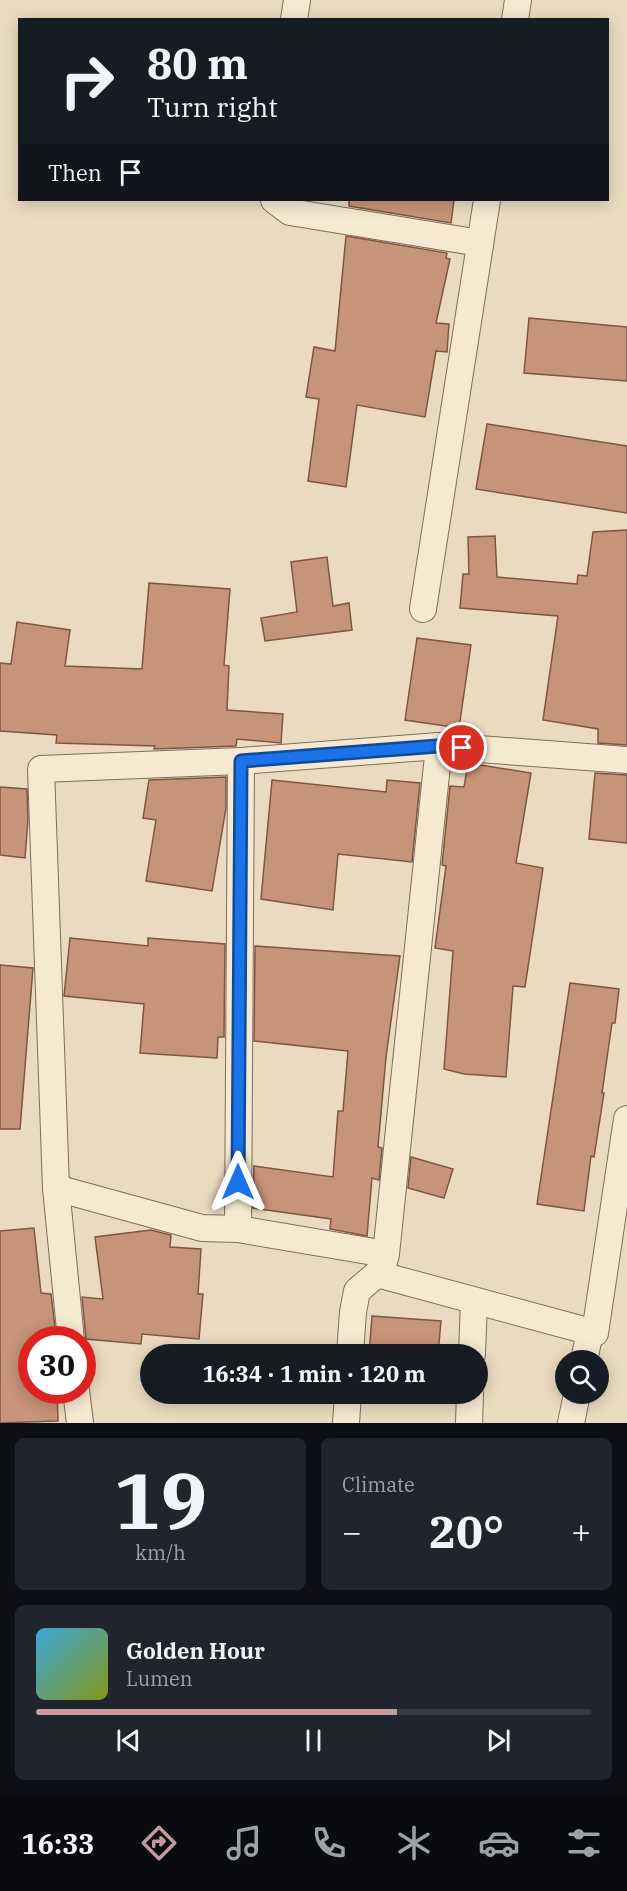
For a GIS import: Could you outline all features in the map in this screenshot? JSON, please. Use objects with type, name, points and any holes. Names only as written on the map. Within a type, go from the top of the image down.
[{"type":"street","points":[[294,18],[297,0]]},
{"type":"street","points":[[515,18],[518,0]]},
{"type":"street","points":[[275,201],[290,212],[480,243]]},
{"type":"street","points":[[423,609],[487,201]]},
{"type":"street","points":[[351,1344],[357,1291],[381,1264],[438,746]]},
{"type":"street","points":[[70,1326],[56,1188],[41,769],[241,761],[438,746],[627,760]]},
{"type":"street","points":[[238,1229],[241,761]]},
{"type":"street","points":[[56,1188],[202,1228],[238,1229],[381,1264],[474,1301],[595,1334],[627,1119]]},
{"type":"street","points":[[472,1344],[474,1301]]},
{"type":"street","points":[[586,1350],[590,1332]]},
{"type":"street","points":[[78,1404],[80,1423]]},
{"type":"street","points":[[345,1423],[347,1404]]},
{"type":"street","points":[[469,1423],[470,1404]]},
{"type":"street","points":[[571,1423],[575,1404]]},
{"type":"building","points":[[349,201],[454,201],[451,223],[349,206]]},
{"type":"building","points":[[346,236],[447,253],[446,258],[450,259],[436,323],[449,324],[447,352],[436,351],[425,417],[357,405],[346,487],[308,481],[319,399],[306,397],[314,347],[335,351]]},
{"type":"building","points":[[529,318],[627,327],[627,381],[524,373]]},
{"type":"building","points":[[487,424],[627,446],[627,513],[476,489]]},
{"type":"building","points":[[627,530],[627,745],[598,743],[598,729],[543,720],[558,616],[460,608],[463,574],[469,574],[468,537],[495,536],[497,577],[577,584],[578,575],[587,576],[593,532]]},
{"type":"building","points":[[327,557],[333,606],[349,603],[352,630],[265,641],[261,618],[297,612],[291,562]]},
{"type":"building","points":[[149,583],[230,589],[224,665],[229,666],[227,710],[283,714],[281,743],[237,739],[236,746],[154,749],[155,746],[56,743],[57,735],[0,731],[0,663],[11,664],[17,622],[70,630],[65,666],[142,669]]},
{"type":"building","points":[[417,638],[471,645],[459,728],[405,720]]},
{"type":"building","points":[[468,763],[531,773],[516,863],[543,868],[525,987],[513,986],[506,1077],[464,1074],[444,1069],[453,951],[435,948],[446,866],[442,865],[450,786],[464,787]]},
{"type":"building","points":[[595,773],[627,775],[627,843],[589,839]]},
{"type":"building","points":[[226,777],[226,808],[212,891],[146,881],[156,820],[143,818],[149,780]]},
{"type":"building","points":[[272,780],[386,792],[387,780],[420,783],[412,862],[338,854],[333,910],[261,899]]},
{"type":"building","points":[[0,787],[27,789],[28,819],[25,858],[0,855]]},
{"type":"building","points":[[70,938],[148,946],[148,938],[225,944],[224,1037],[218,1037],[217,1058],[140,1053],[144,1004],[64,996]]},
{"type":"building","points":[[255,946],[400,956],[386,1057],[378,1147],[382,1148],[379,1180],[372,1178],[367,1236],[330,1229],[331,1219],[253,1208],[254,1166],[333,1177],[338,1111],[343,1111],[348,1051],[254,1041]]},
{"type":"building","points":[[0,965],[33,968],[20,1129],[0,1129]]},
{"type":"building","points":[[570,983],[619,989],[584,1211],[537,1204]]},
{"type":"building","points":[[411,1157],[453,1169],[444,1198],[408,1188]]},
{"type":"building","points":[[34,1228],[41,1293],[51,1294],[55,1326],[18,1326],[18,1404],[57,1404],[58,1421],[0,1423],[0,1231]]},
{"type":"building","points":[[151,1230],[171,1235],[170,1247],[201,1249],[198,1294],[203,1294],[199,1339],[142,1334],[141,1344],[96,1340],[96,1326],[85,1326],[82,1297],[103,1299],[95,1237]]},
{"type":"building","points":[[372,1316],[441,1321],[439,1344],[370,1344]]},
{"type":"route","points":[[238,1182],[241,761],[438,746],[462,748]]}]
